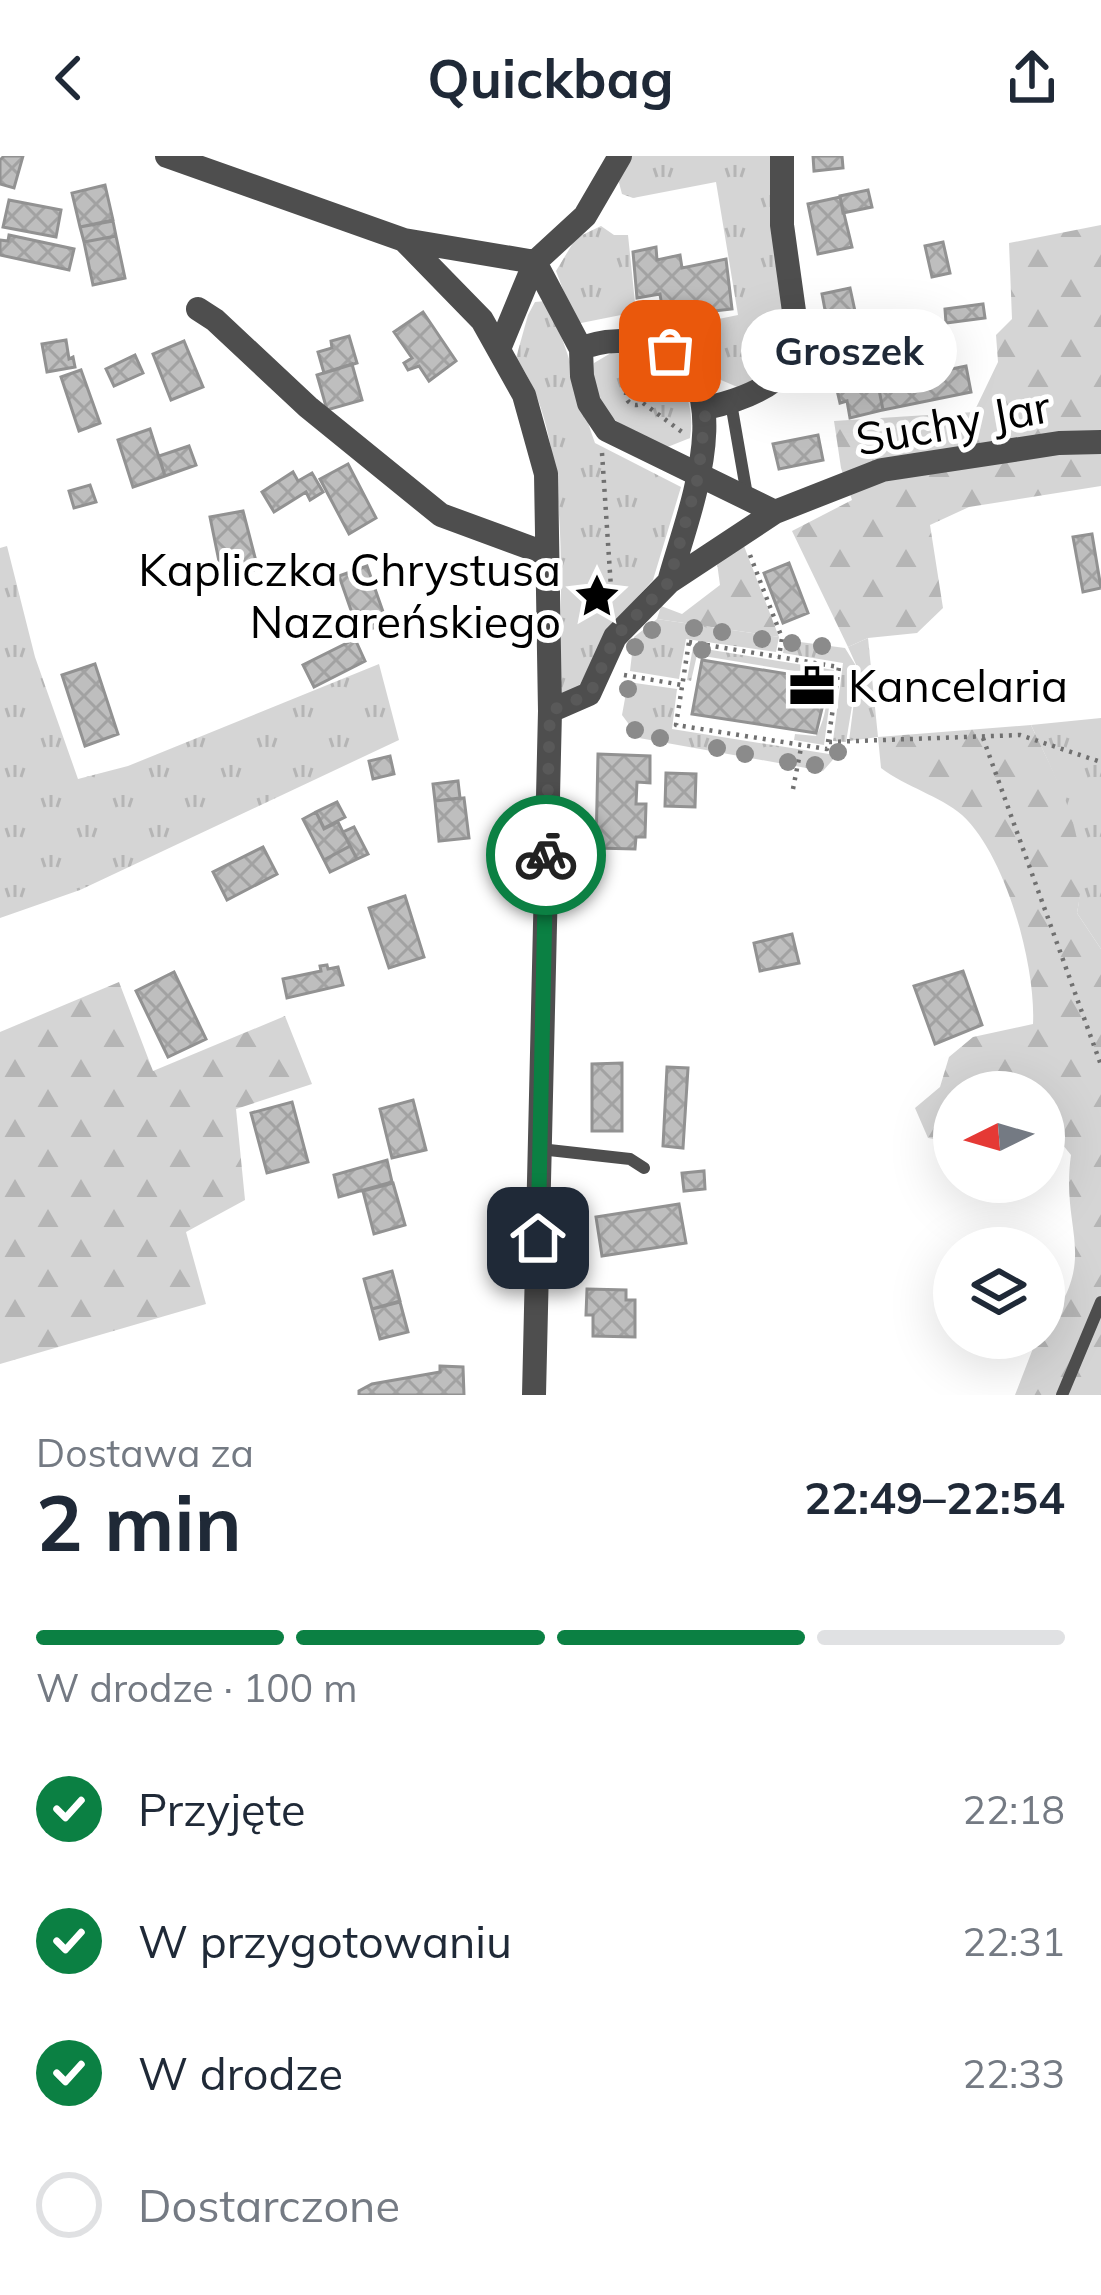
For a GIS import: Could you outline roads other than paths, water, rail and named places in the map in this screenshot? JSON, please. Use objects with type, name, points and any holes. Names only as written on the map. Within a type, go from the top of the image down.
[{"type":"street","points":[[167,156],[404,240],[535,262]]},
{"type":"street","points":[[499,350],[535,262],[586,216],[620,156]]},
{"type":"street","points":[[718,405],[754,393],[789,368],[796,354],[782,225],[782,156]]},
{"type":"street","points":[[404,240],[482,320],[524,395],[546,474],[550,711],[534,1395]]},
{"type":"street","points":[[535,262],[581,350],[589,404],[607,430],[775,512]]},
{"type":"street","points":[[198,309],[308,407],[441,515],[547,554]]},
{"type":"street","points":[[581,350],[592,343],[644,343],[670,351],[718,405]]},
{"type":"street","points":[[669,582],[702,448],[718,405]]},
{"type":"street","name":"Suchy Jar","points":[[550,711],[590,694],[615,637],[669,582],[775,512],[882,470],[1058,443],[1101,442]]},
{"type":"lane","points":[[718,405],[748,502]]},
{"type":"lane","points":[[540,1149],[630,1159],[644,1168]]},
{"type":"lane","points":[[1062,1395],[1101,1302]]},
{"type":"place","name":"Groszek","points":[[670,351]]},
{"type":"place","name":"Kapliczka Chrystusa Nazareńskiego","points":[[597,596]]},
{"type":"place","name":"Kancelaria","points":[[812,686]]}]
